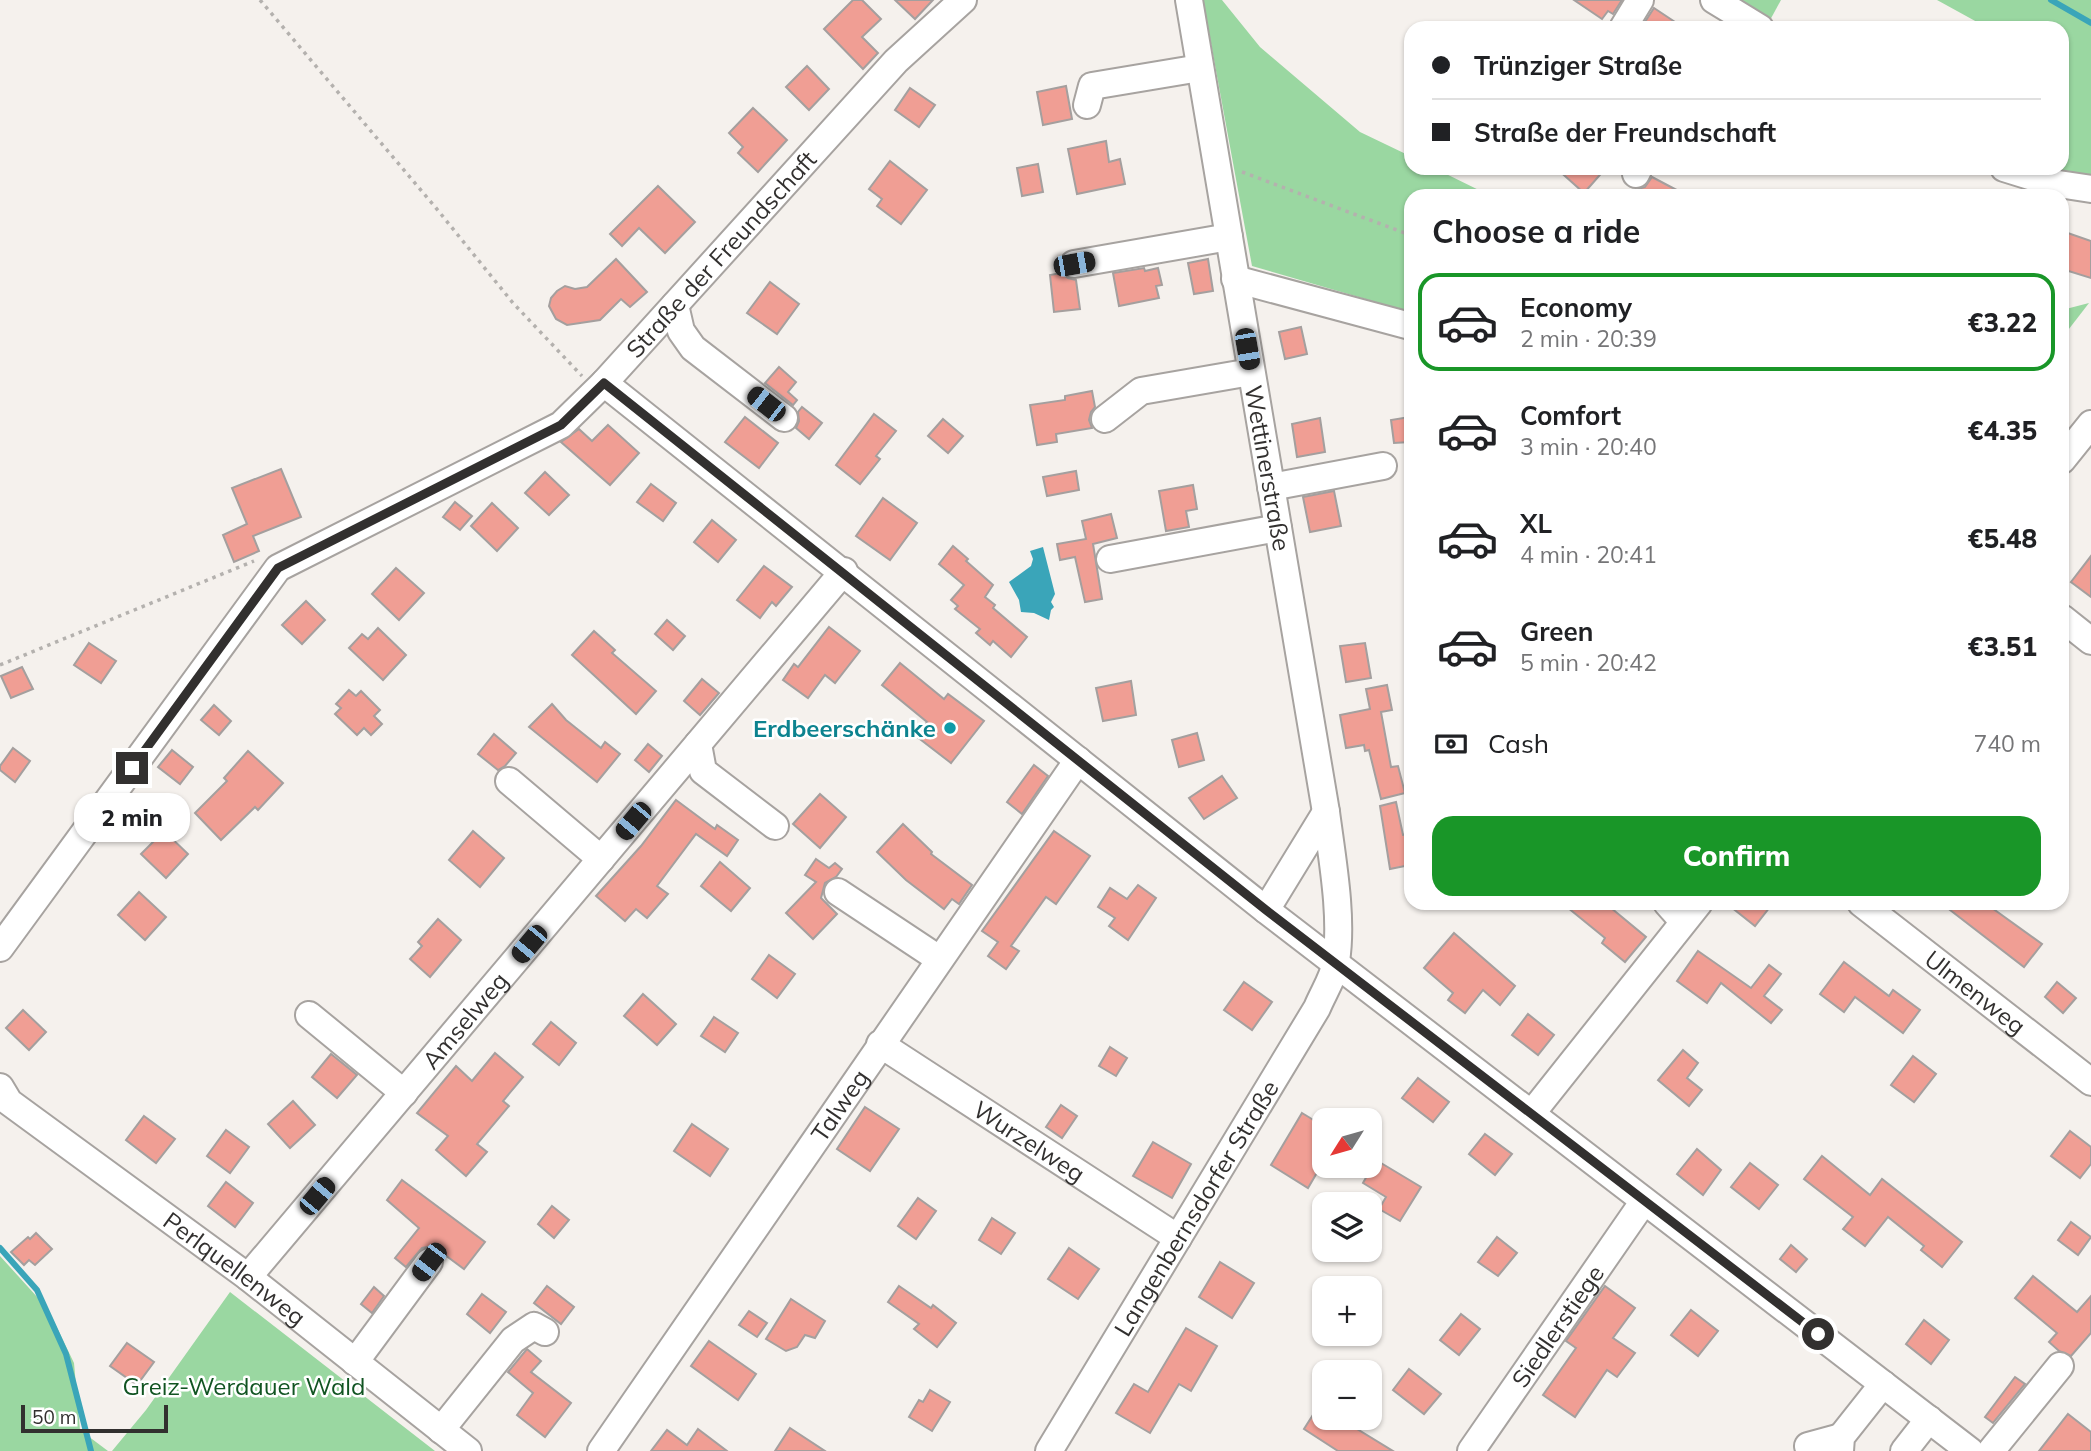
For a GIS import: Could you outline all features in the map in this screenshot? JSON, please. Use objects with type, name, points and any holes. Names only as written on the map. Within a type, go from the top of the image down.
[{"type":"street","name":"Straße der Freundschaft","points":[[0,948],[278,568],[561,425],[600,387],[896,61],[963,0]]},
{"type":"street","name":"Wettinerstraße","points":[[1189,0],[1326,813],[1334,874],[1336,963]]},
{"type":"street","points":[[1627,21],[1640,0]]},
{"type":"street","points":[[1725,14],[1742,21]]},
{"type":"street","points":[[1087,105],[1091,86],[1200,68]]},
{"type":"street","points":[[2026,175],[2052,183],[2091,189]]},
{"type":"street","points":[[1074,264],[1229,237]]},
{"type":"street","points":[[1235,279],[1404,324]]},
{"type":"street","points":[[675,305],[681,331],[693,348],[784,418]]},
{"type":"street","points":[[1105,419],[1141,391],[1251,372]]},
{"type":"street","points":[[600,387],[844,571],[1266,910],[1970,1451]]},
{"type":"street","points":[[2069,451],[2091,424]]},
{"type":"street","points":[[1271,486],[1383,466]]},
{"type":"street","points":[[1110,559],[1278,528]]},
{"type":"street","name":"Amselweg","points":[[248,1278],[844,571]]},
{"type":"street","points":[[2069,624],[2091,641]]},
{"type":"street","points":[[698,744],[703,771],[775,825]]},
{"type":"street","name":"Talweg","points":[[601,1451],[1078,760]]},
{"type":"street","points":[[509,781],[601,859]]},
{"type":"street","points":[[1266,910],[1326,813]]},
{"type":"street","points":[[838,892],[939,959]]},
{"type":"street","points":[[1532,1112],[1682,910]]},
{"type":"street","name":"Ulmenweg","points":[[1870,910],[2091,1082]]},
{"type":"street","name":"Langenbernsdorfer Straße","points":[[1049,1451],[1317,1008],[1336,963]]},
{"type":"street","points":[[309,1015],[404,1093]]},
{"type":"street","name":"Wurzelweg","points":[[880,1044],[1178,1238]]},
{"type":"street","name":"Perlquellenweg","points":[[0,1087],[9,1102],[248,1278],[468,1451]]},
{"type":"street","name":"Siedlerstiege","points":[[1471,1451],[1644,1201]]},
{"type":"street","points":[[355,1362],[429,1262]]},
{"type":"street","points":[[441,1430],[513,1340],[534,1326],[544,1332]]},
{"type":"street","points":[[1991,1451],[2060,1366]]},
{"type":"street","points":[[1808,1446],[1840,1444],[1883,1384]]},
{"type":"street","points":[[1904,1451],[1929,1419]]},
{"type":"path","points":[[260,0],[513,303],[552,347],[600,387]]},
{"type":"path","points":[[1217,163],[1404,233]]},
{"type":"path","points":[[0,665],[257,560],[278,568]]},
{"type":"green space","points":[[1203,0],[1222,0],[1260,47],[1360,132],[1404,153],[1404,175],[1448,175],[1477,189],[1404,189],[1404,310],[1252,266]]},
{"type":"green space","points":[[1734,0],[1781,0],[1767,21]]},
{"type":"green space","points":[[1937,0],[2091,0],[2091,181],[2067,175],[2069,21],[1975,21]]},
{"type":"green space","points":[[2089,303],[2069,329],[2069,308]]},
{"type":"green space","points":[[0,1256],[48,1309],[74,1363],[80,1430],[108,1451],[0,1451]]},
{"type":"green space","name":"Greiz-Werdauer Wald","points":[[230,1292],[435,1451],[112,1451],[146,1410]]},
{"type":"water","points":[[1043,547],[1055,594],[1049,620],[1034,613],[1021,612],[1019,600],[1009,582],[1031,566],[1033,559],[1030,551]]},
{"type":"building","points":[[853,0],[862,0],[881,19],[862,37],[878,53],[863,69],[824,29]]},
{"type":"building","points":[[895,0],[933,0],[915,19]]},
{"type":"building","points":[[1574,0],[1622,0],[1613,14],[1608,11],[1602,19]]},
{"type":"building","points":[[1654,8],[1674,21],[1646,21]]},
{"type":"building","points":[[807,66],[829,89],[809,110],[786,87]]},
{"type":"building","points":[[1066,86],[1072,119],[1043,125],[1037,92]]},
{"type":"building","points":[[910,88],[935,105],[919,127],[895,110]]},
{"type":"building","points":[[753,108],[787,140],[758,172],[738,153],[743,147],[729,133]]},
{"type":"building","points":[[1106,141],[1109,162],[1120,159],[1125,184],[1077,194],[1068,149]]},
{"type":"building","points":[[890,161],[927,190],[901,224],[877,206],[882,199],[869,189]]},
{"type":"building","points":[[1038,164],[1043,192],[1022,196],[1017,168]]},
{"type":"building","points":[[1564,175],[1600,175],[1588,189],[1580,189]]},
{"type":"building","points":[[1652,177],[1675,189],[1638,189],[1645,187]]},
{"type":"building","points":[[658,186],[695,222],[665,253],[639,228],[622,246],[610,234]]},
{"type":"building","points":[[2069,233],[2091,241],[2091,278],[2069,271]]},
{"type":"building","points":[[616,259],[647,292],[630,307],[621,299],[600,320],[567,325],[556,319],[549,306],[557,291],[565,286],[575,289],[587,287]]},
{"type":"building","points":[[1208,259],[1213,291],[1194,294],[1188,263]]},
{"type":"building","points":[[1144,268],[1145,271],[1158,268],[1162,285],[1156,286],[1159,298],[1119,306],[1113,273]]},
{"type":"building","points":[[1061,273],[1076,280],[1080,309],[1054,312],[1050,275]]},
{"type":"building","points":[[770,282],[799,304],[777,334],[747,313]]},
{"type":"building","points":[[1301,327],[1307,354],[1285,359],[1279,332]]},
{"type":"building","points":[[779,367],[796,382],[788,392],[797,400],[793,405],[765,383]]},
{"type":"building","points":[[1092,391],[1095,407],[1089,420],[1092,428],[1056,434],[1057,442],[1037,445],[1030,405],[1065,400],[1065,396]]},
{"type":"building","points":[[802,407],[822,423],[809,439],[796,428],[799,421],[798,412]]},
{"type":"building","points":[[874,414],[896,431],[876,456],[880,459],[860,484],[836,465]]},
{"type":"building","points":[[745,417],[778,443],[759,468],[725,442]]},
{"type":"building","points":[[1320,418],[1325,452],[1297,457],[1292,424]]},
{"type":"building","points":[[1404,418],[1404,442],[1394,443],[1391,420]]},
{"type":"building","points":[[943,419],[963,436],[948,453],[928,436]]},
{"type":"building","points":[[608,425],[639,453],[610,485],[561,442],[579,429],[592,441]]},
{"type":"building","points":[[281,469],[301,517],[253,536],[259,551],[234,562],[223,535],[247,524],[232,488]]},
{"type":"building","points":[[1076,471],[1079,490],[1047,496],[1043,477]]},
{"type":"building","points":[[545,472],[569,495],[549,515],[525,493]]},
{"type":"building","points":[[651,484],[676,503],[663,521],[637,502]]},
{"type":"building","points":[[1193,485],[1197,509],[1186,511],[1189,527],[1166,531],[1159,491]]},
{"type":"building","points":[[1334,491],[1341,526],[1310,532],[1303,497]]},
{"type":"building","points":[[883,498],[917,523],[890,560],[856,536]]},
{"type":"building","points":[[455,502],[472,516],[460,530],[443,517]]},
{"type":"building","points":[[492,503],[518,528],[497,551],[471,526]]},
{"type":"building","points":[[1111,514],[1117,538],[1093,544],[1102,599],[1085,602],[1075,557],[1060,560],[1057,544],[1086,539],[1082,521]]},
{"type":"building","points":[[712,520],[736,540],[718,562],[694,542]]},
{"type":"building","points":[[953,546],[993,585],[985,597],[995,605],[993,608],[1027,637],[1011,657],[993,641],[990,645],[976,633],[980,629],[955,609],[958,606],[951,600],[964,585],[939,564]]},
{"type":"building","points":[[2091,556],[2091,597],[2071,582]]},
{"type":"building","points":[[764,566],[792,587],[776,606],[772,602],[760,618],[737,600]]},
{"type":"building","points":[[396,568],[424,593],[399,620],[372,594]]},
{"type":"building","points":[[306,601],[325,620],[302,644],[282,625]]},
{"type":"building","points":[[667,620],[685,636],[673,650],[655,634]]},
{"type":"building","points":[[829,627],[860,651],[835,683],[825,675],[808,698],[783,680],[794,664],[798,667]]},
{"type":"building","points":[[378,628],[406,655],[383,680],[349,648],[362,634],[368,639]]},
{"type":"building","points":[[594,631],[615,650],[612,653],[656,691],[636,714],[572,655]]},
{"type":"building","points":[[89,643],[116,661],[101,683],[74,665]]},
{"type":"building","points":[[1365,643],[1371,678],[1346,682],[1340,646]]},
{"type":"building","points":[[900,663],[944,699],[948,694],[984,721],[951,763],[916,736],[927,722],[882,685]]},
{"type":"building","points":[[22,667],[33,689],[11,698],[1,676]]},
{"type":"building","points":[[702,679],[719,693],[700,715],[684,701]]},
{"type":"building","points":[[1131,681],[1136,715],[1103,721],[1096,688]]},
{"type":"building","points":[[1387,685],[1392,710],[1381,712],[1391,767],[1398,766],[1404,789],[1404,793],[1381,799],[1369,750],[1365,751],[1364,745],[1346,748],[1340,715],[1370,709],[1366,689]]},
{"type":"building","points":[[349,690],[356,696],[361,691],[380,710],[374,716],[382,724],[371,735],[364,728],[357,735],[335,714],[341,708],[336,704]]},
{"type":"building","points":[[552,704],[566,720],[601,748],[605,742],[620,754],[597,782],[529,727]]},
{"type":"building","points":[[214,705],[231,721],[219,735],[201,720]]},
{"type":"building","points":[[1197,733],[1204,760],[1179,767],[1172,740]]},
{"type":"building","points":[[494,734],[516,753],[498,770],[478,754]]},
{"type":"building","points":[[648,744],[662,756],[649,772],[635,760]]},
{"type":"building","points":[[13,748],[30,761],[15,782],[0,770]]},
{"type":"building","points":[[172,750],[193,767],[180,784],[158,767]]},
{"type":"building","points":[[248,751],[283,783],[258,810],[255,807],[221,840],[195,813],[227,781],[224,778]]},
{"type":"building","points":[[1034,765],[1048,776],[1022,814],[1007,802]]},
{"type":"building","points":[[1222,776],[1237,798],[1204,819],[1189,798]]},
{"type":"building","points":[[820,794],[846,817],[820,848],[793,824]]},
{"type":"building","points":[[676,800],[715,829],[717,825],[738,840],[727,856],[696,834],[657,886],[668,894],[647,918],[636,909],[625,921],[596,896],[641,846]]},
{"type":"building","points":[[1396,802],[1404,835],[1404,866],[1390,869],[1380,806]]},
{"type":"building","points":[[903,824],[931,854],[972,885],[959,904],[952,899],[944,909],[906,880],[877,852]]},
{"type":"building","points":[[164,831],[188,854],[166,878],[141,854]]},
{"type":"building","points":[[473,831],[504,858],[480,887],[449,860]]},
{"type":"building","points":[[1054,831],[1090,856],[1056,904],[1046,897],[1011,946],[1019,951],[1006,969],[988,956],[998,942],[982,931]]},
{"type":"building","points":[[816,859],[829,868],[835,863],[842,869],[836,877],[825,883],[821,898],[837,914],[813,939],[786,913],[816,882],[805,875]]},
{"type":"building","points":[[720,862],[750,888],[731,911],[701,886]]},
{"type":"building","points":[[1138,885],[1156,898],[1128,940],[1109,926],[1115,918],[1098,907],[1110,888],[1127,899]]},
{"type":"building","points":[[139,892],[166,917],[145,940],[118,915]]},
{"type":"building","points":[[1571,910],[1613,910],[1646,937],[1625,962],[1602,943],[1605,938]]},
{"type":"building","points":[[1735,910],[1768,910],[1755,926]]},
{"type":"building","points":[[1950,910],[1995,910],[2042,944],[2024,967]]},
{"type":"building","points":[[438,919],[461,940],[430,977],[410,959],[422,946],[418,942]]},
{"type":"building","points":[[1454,933],[1515,986],[1500,1005],[1483,990],[1465,1013],[1448,1000],[1453,993],[1424,968]]},
{"type":"building","points":[[1698,951],[1751,988],[1769,965],[1781,974],[1764,996],[1782,1010],[1771,1023],[1721,983],[1707,1003],[1677,981]]},
{"type":"building","points":[[769,955],[795,974],[777,998],[752,979]]},
{"type":"building","points":[[1844,962],[1889,996],[1893,990],[1920,1010],[1903,1033],[1855,997],[1844,1012],[1820,994]]},
{"type":"building","points":[[1244,982],[1272,1002],[1252,1030],[1224,1010]]},
{"type":"building","points":[[2057,982],[2076,998],[2063,1013],[2045,997]]},
{"type":"building","points":[[643,994],[676,1024],[657,1045],[624,1016]]},
{"type":"building","points":[[23,1010],[46,1032],[29,1050],[6,1028]]},
{"type":"building","points":[[1528,1014],[1554,1035],[1538,1055],[1512,1035]]},
{"type":"building","points":[[714,1017],[738,1033],[725,1052],[701,1036]]},
{"type":"building","points":[[551,1022],[576,1043],[559,1065],[533,1044]]},
{"type":"building","points":[[1110,1047],[1127,1058],[1116,1076],[1099,1066]]},
{"type":"building","points":[[1683,1050],[1698,1063],[1687,1078],[1702,1090],[1689,1106],[1658,1080]]},
{"type":"building","points":[[495,1053],[523,1077],[503,1101],[509,1106],[477,1144],[487,1152],[466,1176],[436,1150],[448,1136],[417,1113],[456,1066],[472,1081]]},
{"type":"building","points":[[331,1054],[357,1075],[337,1098],[312,1077]]},
{"type":"building","points":[[1913,1056],[1936,1074],[1914,1102],[1891,1085]]},
{"type":"building","points":[[1418,1078],[1449,1102],[1433,1122],[1402,1098]]},
{"type":"building","points":[[293,1101],[315,1125],[290,1148],[268,1124]]},
{"type":"building","points":[[1061,1105],[1077,1116],[1062,1138],[1046,1127]]},
{"type":"building","points":[[865,1107],[899,1129],[870,1171],[837,1149]]},
{"type":"building","points":[[1302,1113],[1312,1119],[1314,1178],[1308,1188],[1271,1165]]},
{"type":"building","points":[[144,1116],[175,1139],[156,1163],[126,1140]]},
{"type":"building","points":[[692,1124],[728,1149],[710,1176],[674,1151]]},
{"type":"building","points":[[226,1130],[249,1147],[230,1173],[207,1156]]},
{"type":"building","points":[[2070,1131],[2091,1147],[2091,1164],[2080,1178],[2051,1156]]},
{"type":"building","points":[[1485,1134],[1512,1154],[1495,1175],[1469,1154]]},
{"type":"building","points":[[1153,1142],[1191,1164],[1172,1198],[1133,1176]]},
{"type":"building","points":[[1697,1149],[1721,1170],[1703,1195],[1677,1174]]},
{"type":"building","points":[[1822,1156],[1870,1195],[1882,1179],[1962,1242],[1942,1267],[1921,1250],[1924,1246],[1888,1217],[1865,1246],[1843,1229],[1853,1217],[1804,1179]]},
{"type":"building","points":[[1750,1163],[1778,1185],[1759,1209],[1731,1187]]},
{"type":"building","points":[[1382,1164],[1421,1187],[1400,1221],[1382,1211],[1386,1197],[1382,1192],[1363,1183],[1366,1178],[1382,1178]]},
{"type":"building","points":[[402,1180],[485,1242],[464,1269],[433,1246],[422,1248],[406,1267],[395,1258],[419,1228],[387,1200]]},
{"type":"building","points":[[226,1182],[253,1203],[235,1227],[208,1206]]},
{"type":"building","points":[[918,1198],[936,1211],[916,1239],[898,1226]]},
{"type":"building","points":[[552,1206],[569,1220],[554,1238],[538,1224]]},
{"type":"building","points":[[992,1218],[1015,1233],[1001,1254],[979,1240]]},
{"type":"building","points":[[2071,1222],[2091,1237],[2078,1255],[2058,1240]]},
{"type":"building","points":[[36,1233],[52,1249],[35,1265],[29,1260],[24,1265],[11,1252]]},
{"type":"building","points":[[1497,1237],[1517,1253],[1498,1276],[1478,1262]]},
{"type":"building","points":[[1791,1245],[1807,1259],[1796,1272],[1780,1259]]},
{"type":"building","points":[[1069,1248],[1099,1269],[1078,1299],[1048,1279]]},
{"type":"building","points":[[1220,1262],[1254,1283],[1232,1318],[1199,1297]]},
{"type":"building","points":[[2033,1276],[2077,1312],[2091,1296],[2091,1333],[2071,1356],[2059,1351],[2049,1342],[2057,1333],[2015,1298]]},
{"type":"building","points":[[547,1286],[574,1307],[561,1324],[534,1303]]},
{"type":"building","points":[[899,1286],[931,1308],[933,1305],[956,1323],[937,1347],[914,1329],[919,1324],[888,1302]]},
{"type":"building","points":[[1605,1286],[1635,1308],[1613,1338],[1635,1353],[1617,1377],[1607,1370],[1575,1417],[1543,1395],[1576,1348],[1566,1341]]},
{"type":"building","points":[[374,1287],[384,1296],[372,1313],[361,1304]]},
{"type":"building","points":[[482,1294],[506,1312],[490,1333],[467,1314]]},
{"type":"building","points":[[791,1299],[825,1321],[815,1338],[805,1335],[797,1347],[786,1351],[766,1339]]},
{"type":"building","points":[[1691,1310],[1718,1331],[1698,1356],[1671,1335]]},
{"type":"building","points":[[749,1311],[767,1323],[757,1337],[739,1325]]},
{"type":"building","points":[[1461,1314],[1480,1329],[1459,1355],[1440,1340]]},
{"type":"building","points":[[1924,1320],[1949,1340],[1931,1364],[1906,1344]]},
{"type":"building","points":[[1186,1328],[1217,1346],[1191,1391],[1179,1384],[1150,1433],[1116,1413],[1134,1384],[1148,1392]]},
{"type":"building","points":[[709,1341],[756,1374],[738,1400],[691,1366]]},
{"type":"building","points":[[127,1343],[154,1362],[137,1385],[110,1366]]},
{"type":"building","points":[[527,1349],[541,1361],[531,1372],[571,1403],[545,1437],[517,1415],[533,1393],[508,1372]]},
{"type":"building","points":[[1409,1369],[1441,1394],[1424,1414],[1393,1390]]},
{"type":"building","points":[[2015,1377],[2025,1384],[1993,1423],[1985,1417]]},
{"type":"building","points":[[930,1390],[950,1402],[932,1431],[909,1417],[919,1400],[923,1402]]},
{"type":"building","points":[[2068,1414],[2091,1432],[2091,1451],[2039,1451]]},
{"type":"building","points":[[1312,1416],[1312,1430],[1359,1430],[1393,1451],[1338,1451],[1304,1429]]},
{"type":"building","points":[[790,1428],[825,1451],[775,1451]]},
{"type":"building","points":[[698,1429],[727,1451],[651,1451],[667,1430],[687,1445]]},
{"type":"waterway","points":[[2051,0],[2091,23]]},
{"type":"waterway","points":[[0,1248],[37,1290],[66,1354],[91,1451]]},
{"type":"place","name":"Erdbeerschänke","points":[[950,728]]},
{"type":"route","points":[[132,768],[278,568],[561,425],[604,383],[844,571],[1266,910],[1818,1334]]}]
